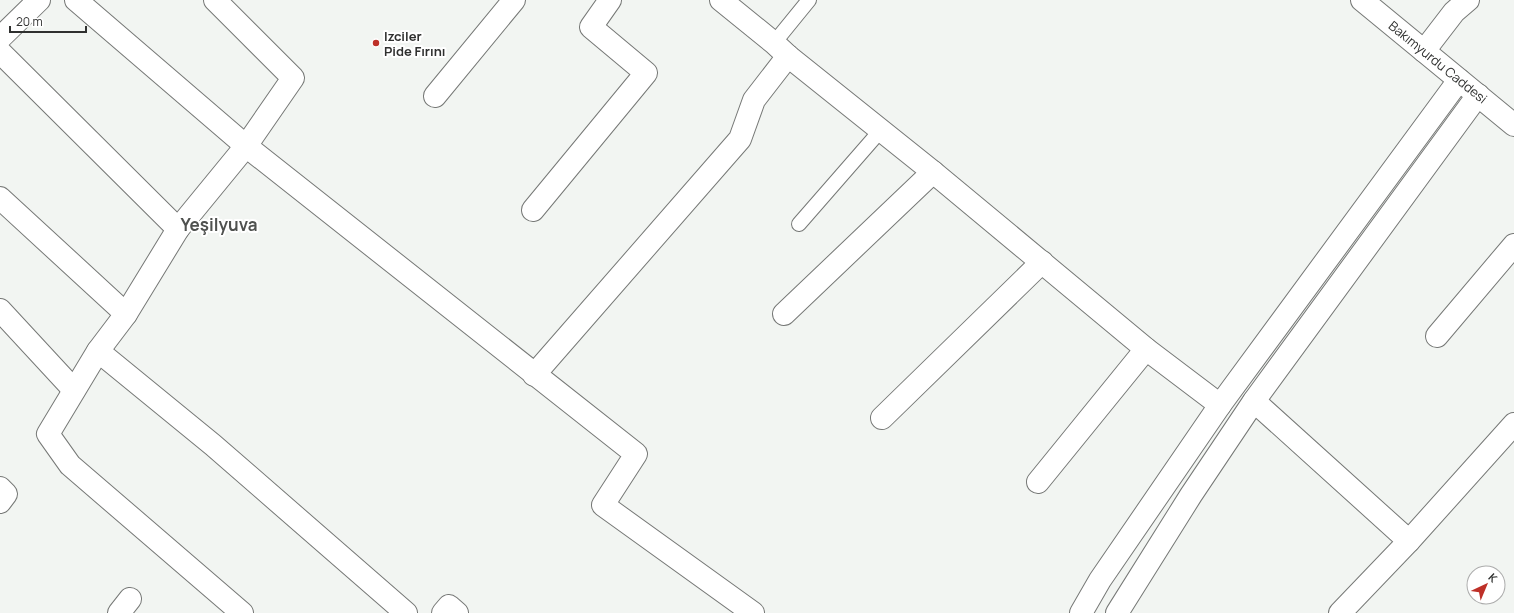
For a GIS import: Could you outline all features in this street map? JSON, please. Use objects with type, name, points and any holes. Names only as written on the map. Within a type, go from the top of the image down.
[{"type":"street","points":[[0,38],[39,0]]},
{"type":"street","points":[[76,0],[246,146],[534,375],[636,454],[603,505],[753,613]]},
{"type":"street","points":[[215,0],[293,78],[246,146],[178,229],[126,314],[98,351],[48,434],[70,465],[242,613]]},
{"type":"street","points":[[435,96],[514,0]]},
{"type":"street","points":[[533,210],[646,72],[591,27],[610,0]]},
{"type":"street","points":[[721,0],[933,172],[1146,349],[1220,405]]},
{"type":"street","name":"Bakımyurdu Caddesi","points":[[1362,0],[1514,125]]},
{"type":"street","points":[[1424,51],[1454,12],[1468,0]]},
{"type":"street","points":[[534,375],[740,139],[754,100],[781,50]]},
{"type":"street","points":[[0,52],[178,229]]},
{"type":"street","points":[[1082,613],[1100,580],[1220,405],[1459,80]]},
{"type":"street","points":[[1117,613],[1190,495],[1254,402],[1478,95]]},
{"type":"street","points":[[784,314],[933,172]]},
{"type":"street","points":[[0,198],[126,314]]},
{"type":"street","points":[[1438,336],[1514,245]]},
{"type":"street","points":[[882,418],[1042,262]]},
{"type":"street","points":[[0,310],[74,390]]},
{"type":"street","points":[[1038,482],[1146,349]]},
{"type":"street","points":[[98,351],[213,444],[406,613]]},
{"type":"street","points":[[1254,402],[1409,540]]},
{"type":"street","points":[[1340,613],[1409,540],[1514,424]]},
{"type":"street","points":[[443,613],[449,606],[457,613]]},
{"type":"lane","points":[[781,50],[809,0]]},
{"type":"lane","points":[[799,224],[881,130]]},
{"type":"place","name":"Izciler Pide Fırını","points":[[376,43]]},
{"type":"district","name":"Yeşilyuva","points":[[219,224]]}]
